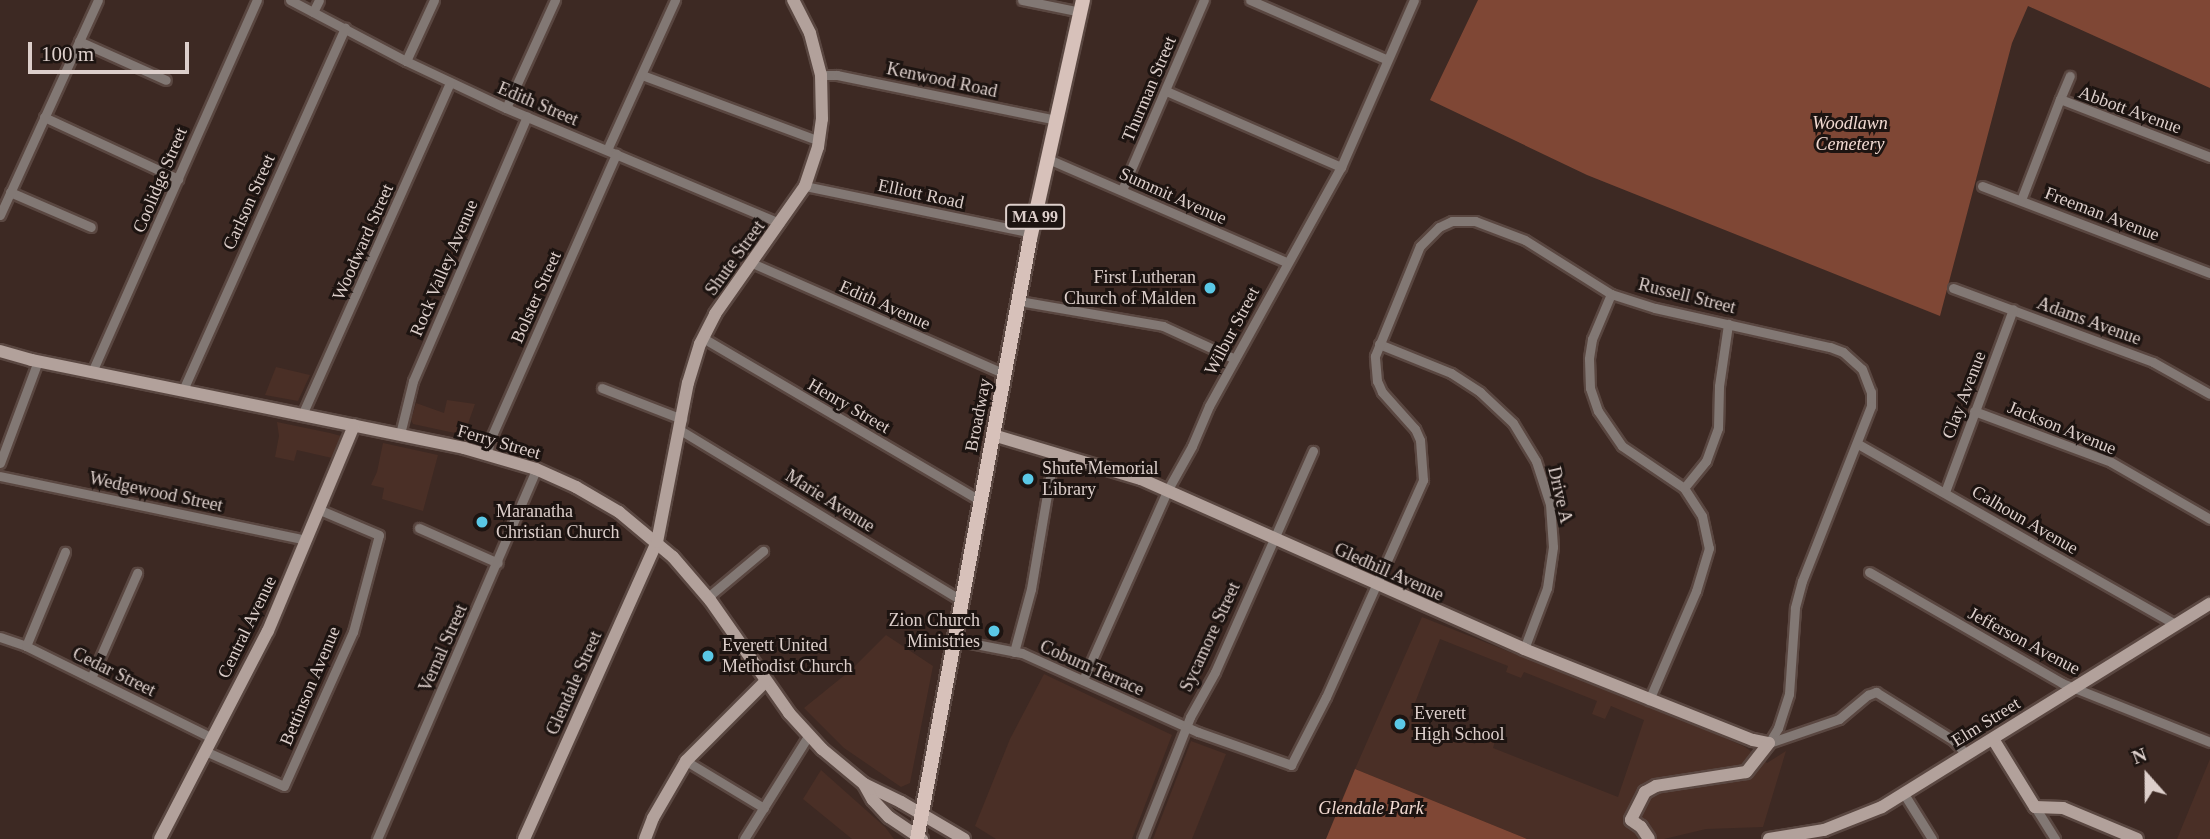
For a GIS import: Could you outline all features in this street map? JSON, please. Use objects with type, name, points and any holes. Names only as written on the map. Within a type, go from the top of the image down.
[{"type":"main road","name":"Shute Street","points":[[657,542],[688,383],[703,338],[715,314],[805,186],[819,141],[822,119],[821,75],[810,33],[793,0]]},
{"type":"main road","name":"Broadway","points":[[919,838],[1032,233],[1082,6]]},
{"type":"main road","name":"Ferry Street","points":[[0,351],[400,434],[487,454],[536,469],[620,512],[657,542],[708,597],[765,681],[808,736],[864,784],[964,839]]},
{"type":"main road","name":"Central Avenue","points":[[160,839],[268,631],[354,425]]},
{"type":"main road","name":"Gledhill Avenue","points":[[993,435],[1141,480],[1376,586],[1524,649],[1649,700],[1756,741],[1769,743]]},
{"type":"main road","name":"Glendale Street","points":[[524,839],[657,542]]},
{"type":"main road","name":"Elm Street","points":[[1769,839],[1839,826],[1904,794],[2209,607]]},
{"type":"main road","points":[[645,839],[653,818],[686,761],[765,681]]},
{"type":"main road","points":[[1993,738],[2035,807],[2067,809],[2137,839]]},
{"type":"main road","name":"Russell Street","points":[[1649,839],[1631,820],[1645,792],[1656,786],[1746,772],[1769,743]]},
{"type":"main road","name":"Ferry Street","points":[[864,784],[873,800],[889,817],[919,838]]},
{"type":"street","points":[[0,215],[98,0]]},
{"type":"street","name":"Coolidge Street","points":[[92,372],[257,0]]},
{"type":"street","name":"Edith Street","points":[[290,0],[406,61],[506,108],[780,223]]},
{"type":"street","points":[[313,12],[319,0]]},
{"type":"street","points":[[406,61],[434,0]]},
{"type":"street","points":[[506,108],[555,0]]},
{"type":"street","name":"Bolster Street","points":[[487,454],[490,440],[675,0]]},
{"type":"street","points":[[1022,0],[1082,6]]},
{"type":"street","name":"Thurman Street","points":[[1122,190],[1205,0]]},
{"type":"street","points":[[1250,0],[1386,59]]},
{"type":"street","name":"Wilbur Street","points":[[1083,680],[1167,491],[1286,262],[1341,167],[1414,0]]},
{"type":"street","name":"Carlson Street","points":[[183,390],[345,28]]},
{"type":"street","points":[[79,41],[166,80]]},
{"type":"street","points":[[642,75],[819,141]]},
{"type":"street","name":"Kenwood Road","points":[[821,75],[837,75],[1056,120]]},
{"type":"street","points":[[2060,99],[2070,76]]},
{"type":"street","name":"Woodward Street","points":[[302,415],[450,82]]},
{"type":"street","points":[[1166,91],[1341,167]]},
{"type":"street","name":"Abbott Avenue","points":[[2021,200],[2060,99],[2210,157]]},
{"type":"street","name":"Rock Valley Avenue","points":[[400,434],[413,381],[527,116]]},
{"type":"street","points":[[44,117],[178,179]]},
{"type":"street","name":"Summit Avenue","points":[[1048,159],[1286,262]]},
{"type":"street","name":"Elliott Road","points":[[805,186],[1032,233]]},
{"type":"street","name":"Freeman Avenue","points":[[1982,186],[2210,273]]},
{"type":"street","points":[[10,192],[91,227]]},
{"type":"street","name":"Russell Street","points":[[1291,765],[1418,495],[1424,466],[1415,429],[1392,404],[1377,381],[1375,356],[1420,246],[1438,227],[1452,221],[1475,221],[1511,233],[1611,295],[1830,347],[1854,360],[1862,369],[1871,392],[1871,406],[1798,593],[1792,635],[1789,694],[1780,723],[1769,743]]},
{"type":"street","name":"Edith Avenue","points":[[752,263],[1005,374]]},
{"type":"street","name":"Adams Avenue","points":[[1953,288],[2155,363],[2210,394]]},
{"type":"street","points":[[1611,295],[1592,338],[1588,359],[1590,388],[1595,402],[1622,446],[1684,488],[1702,516],[1709,548],[1696,590],[1649,700]]},
{"type":"street","points":[[1019,301],[1163,326],[1235,359]]},
{"type":"street","name":"Clay Avenue","points":[[1945,492],[2013,309]]},
{"type":"street","points":[[1684,488],[1706,461],[1718,428],[1719,386],[1728,324]]},
{"type":"street","name":"Henry Street","points":[[703,338],[981,501]]},
{"type":"street","name":"Drive A","points":[[1379,344],[1451,373],[1480,392],[1513,423],[1536,461],[1546,488],[1553,547],[1547,588],[1524,649]]},
{"type":"street","points":[[0,463],[38,361]]},
{"type":"street","name":"Marie Avenue","points":[[602,388],[681,425],[962,601]]},
{"type":"street","name":"Jackson Avenue","points":[[1974,411],[2111,462],[2210,519]]},
{"type":"street","name":"Calhoun Avenue","points":[[1858,444],[2176,625]]},
{"type":"street","name":"Sycamore Street","points":[[1142,839],[1186,727],[1215,672],[1313,452]]},
{"type":"street","points":[[1014,652],[1031,589],[1054,453]]},
{"type":"street","name":"Vernal Street","points":[[377,839],[498,563],[536,469]]},
{"type":"street","name":"Wedgewood Street","points":[[0,476],[306,540]]},
{"type":"street","name":"Bettinson Avenue","points":[[205,751],[284,786],[354,632],[379,536],[320,510]]},
{"type":"street","points":[[419,528],[498,563]]},
{"type":"street","points":[[708,597],[763,551]]},
{"type":"street","points":[[26,646],[65,552]]},
{"type":"street","name":"Jefferson Avenue","points":[[1869,572],[2075,688],[2210,742]]},
{"type":"street","points":[[91,678],[137,573]]},
{"type":"street","name":"Cedar Street","points":[[0,637],[26,646],[212,738]]},
{"type":"street","name":"Coburn Terrace","points":[[955,639],[1014,652],[1186,727],[1291,765]]},
{"type":"street","points":[[1769,743],[1834,722],[1851,712],[1868,695],[1877,692],[1953,740],[1966,754]]},
{"type":"street","points":[[744,839],[808,736]]},
{"type":"street","points":[[686,761],[764,808]]},
{"type":"street","points":[[1904,794],[1932,839]]},
{"type":"street","points":[[2035,807],[2055,839]]},
{"type":"shaded area","points":[[276,367],[310,375],[298,401],[265,395]]},
{"type":"shaded area","points":[[447,400],[475,404],[464,435],[413,424],[411,420],[416,403],[444,413]]},
{"type":"shaded area","points":[[277,422],[341,436],[332,458],[297,450],[294,461],[275,457],[279,436]]},
{"type":"shaded area","points":[[383,443],[438,455],[423,511],[382,499],[384,488],[371,485],[377,472]]},
{"type":"shaded area","name":"Everett High School","points":[[1422,617],[1716,734],[1745,747],[1767,763],[1786,751],[1763,827],[1706,829],[1664,839],[1527,839],[1355,769]],"holes":[[[1440,639],[1508,666],[1506,672],[1521,678],[1524,672],[1597,701],[1592,714],[1605,719],[1611,706],[1644,720],[1618,797],[1493,748],[1497,734],[1482,728],[1475,744],[1409,718]]]},
{"type":"shaded area","points":[[886,635],[933,666],[910,783],[901,787],[844,748],[804,708],[851,670]]},
{"type":"shaded area","points":[[1044,674],[1172,735],[1132,839],[996,839],[975,826],[1010,739]]},
{"type":"shaded area","points":[[1191,741],[1226,754],[1192,839],[1153,839]]},
{"type":"shaded area","points":[[2210,759],[2210,839],[2177,839]]},
{"type":"shaded area","points":[[821,770],[885,827],[894,839],[852,839],[803,799]]},
{"type":"green space","name":"Woodlawn Cemetery","points":[[1478,0],[2210,0],[2210,88],[2028,6],[2012,43],[1940,316],[1587,175],[1430,100]]},
{"type":"green space","name":"Glendale Park","points":[[1355,769],[1527,839],[1326,839]]},
{"type":"place","name":"First Lutheran Church of Malden","points":[[1210,288]]},
{"type":"place","name":"Shute Memorial Library","points":[[1028,479]]},
{"type":"place","name":"Maranatha Christian Church","points":[[482,522]]},
{"type":"place","name":"Zion Church Ministries","points":[[994,631]]},
{"type":"place","name":"Everett United Methodist Church","points":[[708,656]]},
{"type":"place","name":"Everett High School","points":[[1400,724]]}]
